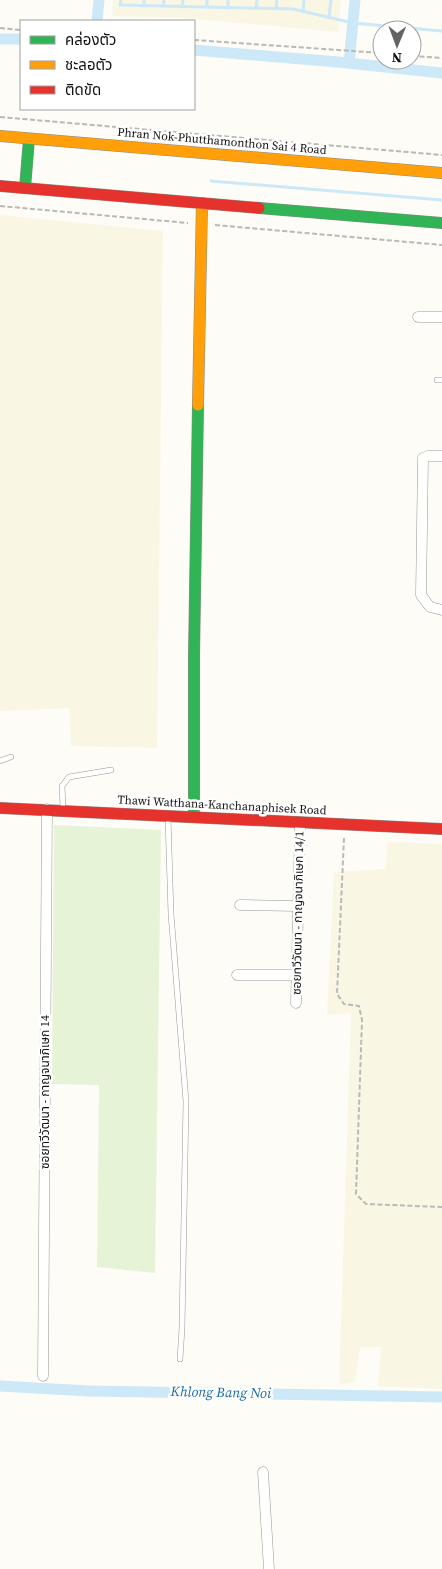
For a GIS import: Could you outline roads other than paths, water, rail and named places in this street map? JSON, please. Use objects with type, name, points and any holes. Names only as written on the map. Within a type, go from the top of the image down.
[{"type":"street","name":"Phran Nok-Phutthamonthon Sai 4 Road","points":[[0,136],[442,173]]},
{"type":"street","points":[[25,188],[29,139]]},
{"type":"street","points":[[0,186],[442,223]]},
{"type":"street","points":[[194,816],[194,657],[202,203]]},
{"type":"street","points":[[418,317],[442,317]]},
{"type":"street","points":[[442,456],[423,458],[421,595],[430,607],[442,610]]},
{"type":"street","name":"Thawi Watthana-Kanchanaphisek Road","points":[[0,808],[442,829]]},
{"type":"street","name":"ซอยทวีวัฒนา - กาญจนาภิเษก 14","points":[[43,1376],[47,809]]},
{"type":"street","name":"ซอยทวีวัฒนา - กาญจนาภิเษก 14/1","points":[[296,1003],[300,823]]},
{"type":"street","points":[[240,905],[298,906]]},
{"type":"street","points":[[238,975],[296,975]]},
{"type":"street","points":[[263,1472],[269,1569]]},
{"type":"lane","points":[[0,761],[11,757]]},
{"type":"lane","points":[[63,810],[62,786],[69,777],[111,770]]},
{"type":"lane","points":[[168,815],[171,914],[186,1102],[180,1359]]},
{"type":"waterway","points":[[97,20],[99,0]]},
{"type":"waterway","points":[[121,0],[120,5],[293,9],[353,23],[442,31]]},
{"type":"waterway","points":[[144,0],[144,6]]},
{"type":"waterway","points":[[163,6],[164,0]]},
{"type":"waterway","points":[[182,7],[183,0]]},
{"type":"waterway","points":[[207,0],[207,7]]},
{"type":"waterway","points":[[228,0],[228,8]]},
{"type":"waterway","points":[[256,8],[257,0]]},
{"type":"waterway","points":[[276,9],[277,0]]},
{"type":"waterway","points":[[303,12],[304,0]]},
{"type":"waterway","points":[[329,17],[331,0]]},
{"type":"waterway","points":[[349,63],[355,0]]},
{"type":"waterway","points":[[0,39],[20,39]]},
{"type":"waterway","points":[[195,50],[442,73]]},
{"type":"waterway","points":[[211,181],[442,200]]},
{"type":"waterway","name":"Khlong Bang Noi","points":[[0,1386],[89,1391],[442,1397]]}]
